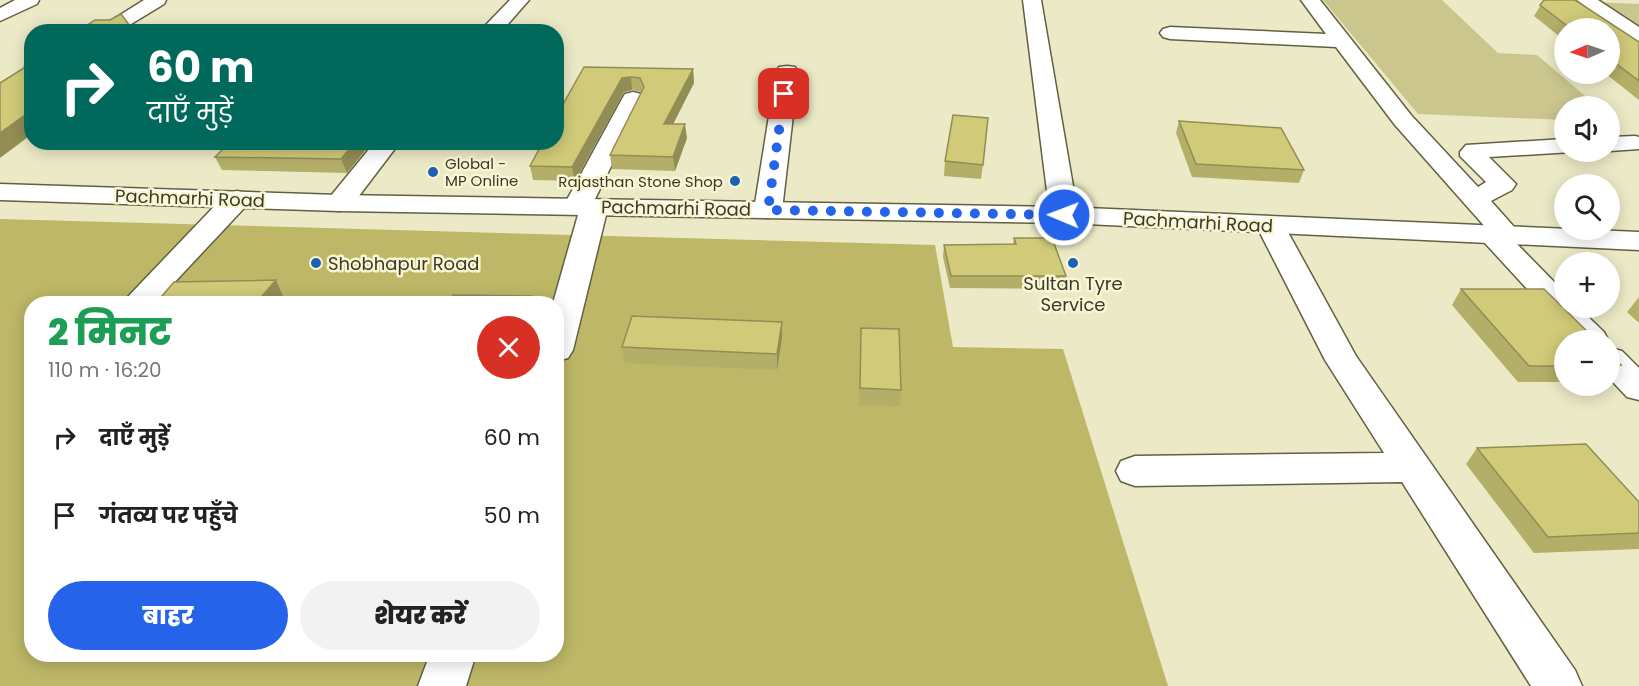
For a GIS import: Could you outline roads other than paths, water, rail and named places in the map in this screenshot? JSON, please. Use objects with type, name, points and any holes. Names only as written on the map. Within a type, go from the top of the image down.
[{"type":"street","points":[[0,15],[30,0]]},
{"type":"street","points":[[116,24],[157,0]]},
{"type":"street","points":[[497,24],[520,0]]},
{"type":"street","points":[[1032,0],[1064,215]]},
{"type":"street","points":[[1311,0],[1403,120],[1474,199],[1501,237],[1583,330]]},
{"type":"street","points":[[1586,0],[1639,36]]},
{"type":"street","points":[[1170,33],[1341,41]]},
{"type":"street","points":[[768,210],[787,72]]},
{"type":"street","points":[[564,311],[585,207],[633,99]]},
{"type":"street","points":[[1369,118],[1403,120]]},
{"type":"street","points":[[1620,144],[1635,143]]},
{"type":"street","points":[[1474,199],[1503,184],[1473,156],[1472,152],[1475,150],[1554,146]]},
{"type":"street","points":[[339,202],[381,150]]},
{"type":"street","name":"Pachmarhi Road","points":[[0,192],[339,202],[1064,215],[1638,242]]},
{"type":"street","points":[[145,296],[237,199]]},
{"type":"street","points":[[1270,225],[1342,360],[1558,686]]},
{"type":"street","points":[[1620,368],[1639,388]]},
{"type":"street","points":[[1136,471],[1413,467]]},
{"type":"street","points":[[442,686],[450,662]]},
{"type":"place","name":"Global - MP Online","points":[[433,172]]},
{"type":"place","name":"Rajasthan Stone Shop","points":[[735,181]]},
{"type":"place","name":"Shobhapur Road","points":[[316,263]]},
{"type":"place","name":"Sultan Tyre Service","points":[[1073,263]]}]
